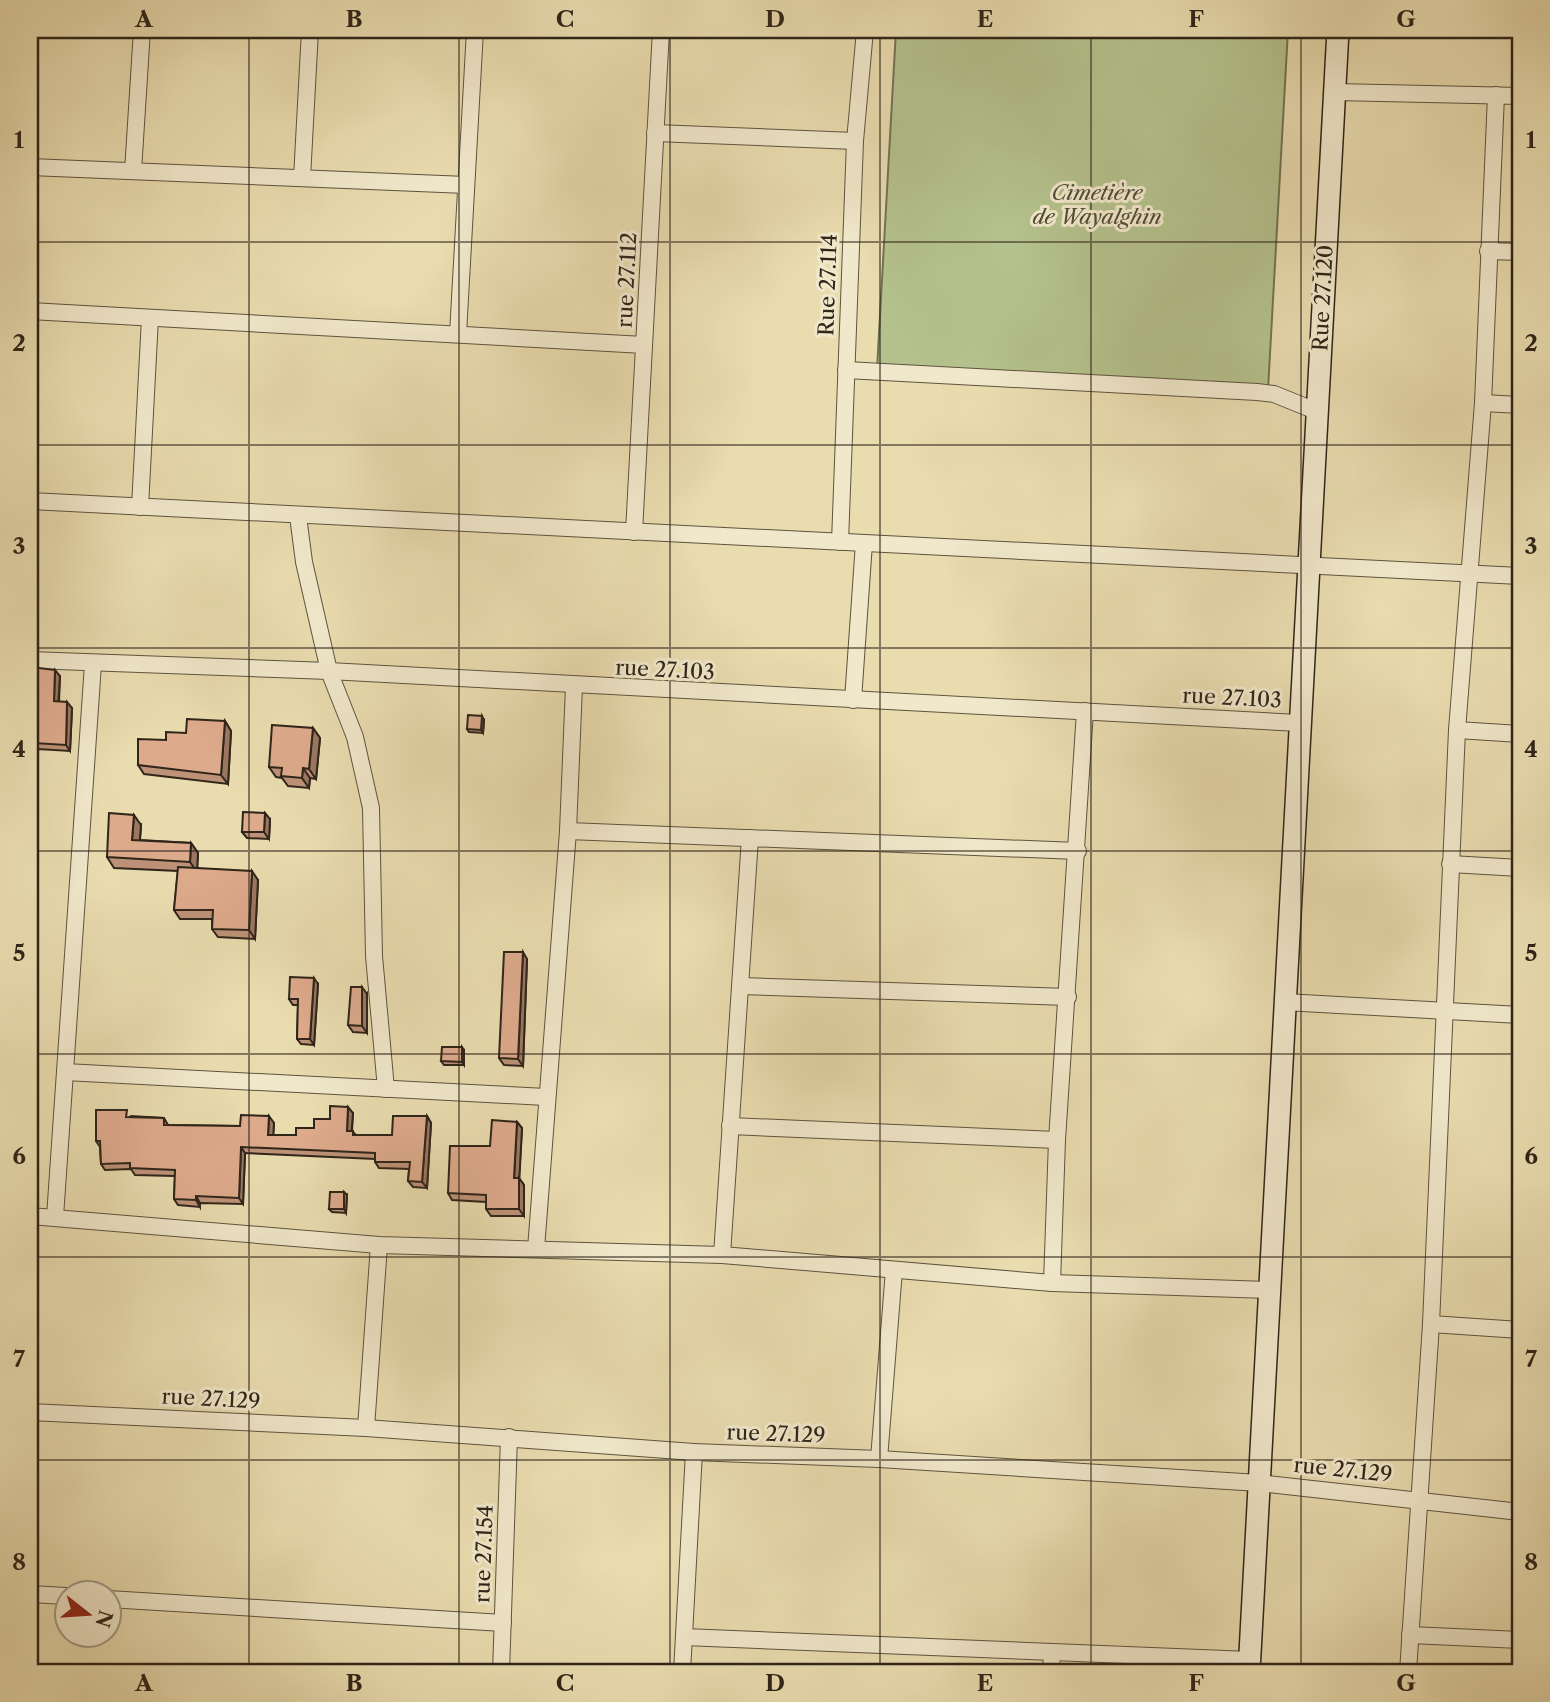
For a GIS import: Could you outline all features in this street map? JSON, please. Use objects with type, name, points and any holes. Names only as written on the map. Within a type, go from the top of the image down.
[{"type":"street","points":[[133,171],[142,30]]},
{"type":"street","points":[[302,178],[310,30]]},
{"type":"street","points":[[458,334],[475,30]]},
{"type":"street","name":"rue 27.112","points":[[635,532],[661,30]]},
{"type":"street","name":"Rue 27.114","points":[[840,542],[855,141],[864,30]]},
{"type":"street","name":"Rue 27.120","points":[[1249,1666],[1338,30]]},
{"type":"street","points":[[1335,92],[1520,96]]},
{"type":"street","points":[[1408,1672],[1430,1324],[1457,730],[1483,403],[1496,95]]},
{"type":"street","points":[[655,133],[855,141]]},
{"type":"street","points":[[30,167],[466,185]]},
{"type":"street","points":[[1488,251],[1520,252]]},
{"type":"street","points":[[30,311],[644,345]]},
{"type":"street","points":[[140,507],[150,318]]},
{"type":"street","points":[[846,370],[1257,392],[1274,394],[1316,411]]},
{"type":"street","points":[[1483,403],[1520,405]]},
{"type":"street","points":[[30,501],[1520,576]]},
{"type":"street","points":[[298,516],[304,562],[329,671],[355,737],[371,808],[374,956],[386,1089]]},
{"type":"street","points":[[853,699],[864,544]]},
{"type":"street","name":"rue 27.103","points":[[30,660],[329,671],[1299,723]]},
{"type":"street","points":[[55,1217],[93,664]]},
{"type":"street","points":[[536,1249],[568,831],[574,686]]},
{"type":"street","points":[[1052,1283],[1057,1140],[1078,851],[1085,710]]},
{"type":"street","points":[[1457,730],[1520,734]]},
{"type":"street","points":[[568,831],[1078,851]]},
{"type":"street","points":[[722,1255],[750,838]]},
{"type":"street","points":[[1450,864],[1520,868]]},
{"type":"street","points":[[740,986],[1068,997]]},
{"type":"street","points":[[1284,1002],[1520,1015]]},
{"type":"street","points":[[65,1072],[546,1097]]},
{"type":"street","points":[[730,1126],[1057,1140]]},
{"type":"street","points":[[30,1216],[379,1245],[722,1255],[1052,1283],[1269,1290]]},
{"type":"street","points":[[366,1428],[379,1245]]},
{"type":"street","points":[[878,1459],[894,1270]]},
{"type":"street","points":[[1430,1324],[1520,1330]]},
{"type":"street","name":"rue 27.129","points":[[30,1412],[366,1428],[694,1452],[878,1459],[1259,1483],[1520,1512]]},
{"type":"street","name":"rue 27.154","points":[[501,1672],[509,1437]]},
{"type":"street","points":[[682,1672],[694,1452]]},
{"type":"street","points":[[30,1594],[52,1595]]},
{"type":"street","points":[[122,1599],[503,1623]]},
{"type":"street","points":[[1410,1634],[1520,1640]]},
{"type":"street","points":[[684,1637],[1052,1653],[1249,1666]]},
{"type":"street","points":[[1051,1672],[1052,1653]]},
{"type":"green space","name":"Cimetière de Wayalghin","points":[[896,30],[1288,30],[1268,390],[877,369]]},
{"type":"building","points":[[30,667],[55,670],[54,701],[67,702],[66,745],[34,743],[31,795],[34,795],[34,812],[30,812]]},
{"type":"building","points":[[468,715],[482,716],[481,730],[467,729]]},
{"type":"building","points":[[187,719],[225,721],[221,775],[138,765],[138,739],[166,740],[166,732],[186,733]]},
{"type":"building","points":[[272,725],[313,728],[309,769],[303,768],[302,778],[281,776],[282,768],[269,767]]},
{"type":"building","points":[[243,812],[265,813],[264,832],[242,832]]},
{"type":"building","points":[[109,813],[134,815],[132,840],[191,843],[190,862],[107,857]]},
{"type":"building","points":[[178,867],[252,871],[249,930],[212,929],[213,910],[174,910]]},
{"type":"building","points":[[504,952],[523,952],[518,1059],[499,1058]]},
{"type":"building","points":[[290,977],[314,978],[310,1039],[297,1039],[298,999],[289,999]]},
{"type":"building","points":[[351,987],[362,987],[362,1026],[348,1025]]},
{"type":"building","points":[[442,1047],[462,1047],[462,1062],[441,1061]]},
{"type":"building","points":[[330,1106],[348,1107],[347,1131],[353,1131],[353,1135],[392,1135],[393,1116],[427,1116],[422,1182],[408,1181],[410,1162],[375,1162],[375,1153],[241,1147],[239,1198],[196,1196],[196,1200],[174,1199],[175,1170],[130,1168],[130,1163],[101,1164],[100,1141],[96,1141],[96,1110],[127,1110],[126,1117],[164,1118],[164,1125],[240,1126],[241,1115],[269,1116],[268,1135],[296,1135],[296,1128],[314,1128],[314,1119],[330,1119]]},
{"type":"building","points":[[492,1120],[517,1122],[514,1178],[519,1178],[519,1209],[486,1209],[486,1195],[448,1193],[450,1146],[490,1146]]},
{"type":"building","points":[[330,1192],[344,1192],[344,1209],[329,1209]]}]
